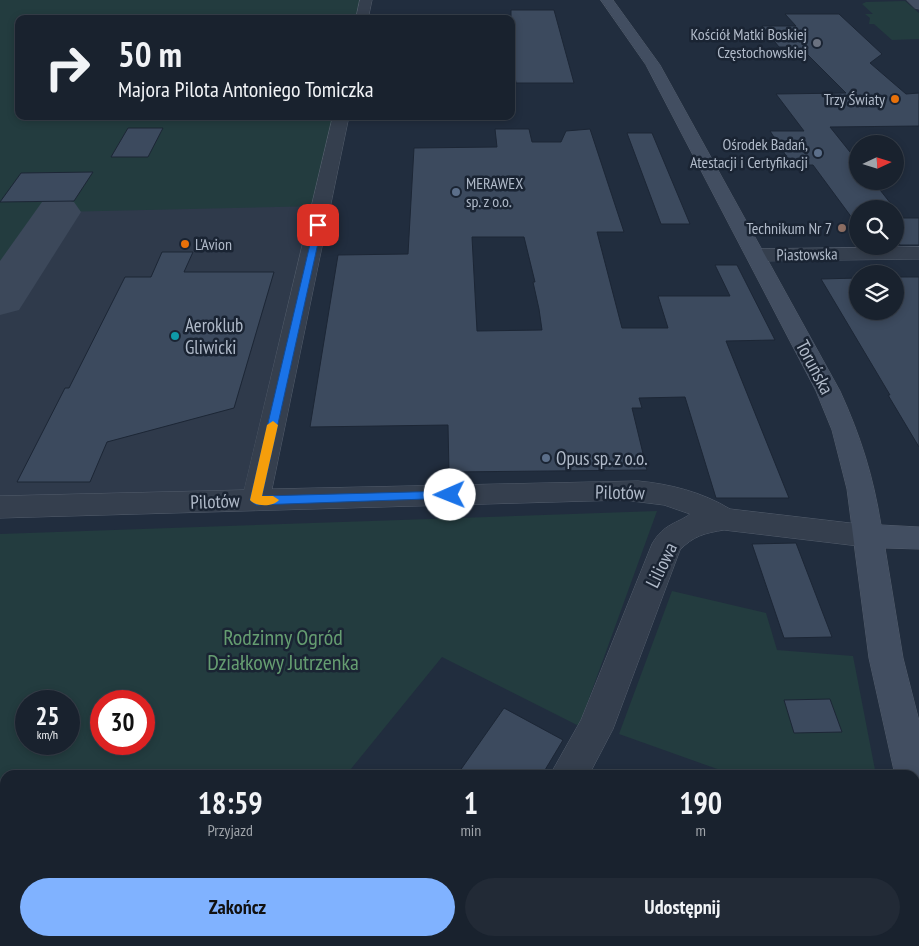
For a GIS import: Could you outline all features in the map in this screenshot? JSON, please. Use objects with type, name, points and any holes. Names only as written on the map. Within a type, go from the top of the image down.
[{"type":"street","points":[[363,15],[366,0]]},
{"type":"street","name":"Toruńska","points":[[607,0],[653,65],[828,391],[845,430],[861,489],[886,658],[913,770]]},
{"type":"street","points":[[913,0],[919,5]]},
{"type":"street","points":[[256,500],[340,120]]},
{"type":"street","name":"Piastowska","points":[[756,255],[919,253]]},
{"type":"street","name":"Pilotów","points":[[0,507],[639,490],[683,498],[712,510],[724,519]]},
{"type":"street","name":"Liliowa","points":[[572,770],[595,729],[667,544],[679,532],[695,524],[724,519],[867,536]]},
{"type":"street","points":[[867,536],[919,538]]},
{"type":"shaded area","points":[[0,0],[15,15],[15,120],[329,120],[259,508],[0,515]]},
{"type":"green space","points":[[0,0],[366,0],[363,15],[15,15],[15,120],[340,120],[322,206],[58,212],[0,299]]},
{"type":"green space","points":[[905,1],[919,13],[919,39],[892,40],[874,24],[869,24],[870,18],[865,14],[873,14],[862,4],[866,2]]},
{"type":"green space","name":"Rodzinny Ogród Działkowy Jutrzenka","points":[[657,511],[579,726],[442,657],[350,770],[0,770],[0,534]]},
{"type":"green space","points":[[672,591],[766,613],[777,650],[853,656],[875,770],[720,770],[619,734]]},
{"type":"building","points":[[511,10],[554,10],[574,83],[516,83],[515,15],[511,15]]},
{"type":"building","points":[[785,14],[839,14],[882,54],[870,63],[906,94],[919,93],[919,126],[830,127],[849,151],[849,190],[880,190],[888,200],[849,200],[849,214],[813,165],[792,165],[770,131],[804,131],[776,94],[846,93],[808,55],[795,54],[789,47],[779,47],[762,26],[796,26]]},
{"type":"building","points":[[128,128],[163,128],[148,157],[111,157]]},
{"type":"building","points":[[495,129],[529,129],[532,142],[561,142],[566,131],[590,129],[624,232],[597,232],[622,328],[668,328],[658,296],[730,296],[715,265],[737,265],[775,340],[726,341],[789,498],[716,498],[685,397],[639,398],[642,408],[632,408],[647,470],[449,472],[448,425],[310,427],[338,255],[408,254],[414,148],[497,147]],"holes":[[[472,237],[524,237],[535,282],[533,282],[542,330],[477,331]]]},
{"type":"building","points":[[627,133],[652,133],[690,224],[661,224]]},
{"type":"building","points":[[93,172],[74,201],[0,202],[21,173]]},
{"type":"building","points":[[904,218],[919,218],[919,245],[904,245]]},
{"type":"building","name":"Aeroklub Gliwicki","points":[[162,252],[193,252],[184,272],[274,272],[234,408],[107,442],[90,482],[17,482],[65,388],[69,388],[125,277],[151,277]]},
{"type":"building","points":[[904,277],[919,277],[919,447],[888,395],[890,395],[821,279],[849,278],[849,320],[904,320]]},
{"type":"building","points":[[796,543],[832,637],[784,638],[752,544]]},
{"type":"building","points":[[830,699],[842,732],[794,733],[784,700]]},
{"type":"building","points":[[504,708],[563,740],[545,770],[461,770]]},
{"type":"taxiway","points":[[0,299],[58,212]]},
{"type":"slow traffic","points":[[273,425],[256,500],[273,500]]},
{"type":"place","name":"Kościół Matki Boskiej Częstochowskiej","points":[[817,43]]},
{"type":"place","name":"Trzy Światy","points":[[895,99]]},
{"type":"place","name":"Ośrodek Badań, Atestacji i Certyfikacji","points":[[818,153]]},
{"type":"place","name":"MERAWEX sp. z o.o.","points":[[456,192]]},
{"type":"place","name":"Technikum Nr 7","points":[[842,228]]},
{"type":"place","name":"L'Avion","points":[[185,244]]},
{"type":"place","name":"Aeroklub Gliwicki","points":[[175,336]]},
{"type":"place","name":"Opus sp. z o.o.","points":[[546,458]]},
{"type":"route","points":[[318,225],[256,500],[450,495]]}]
